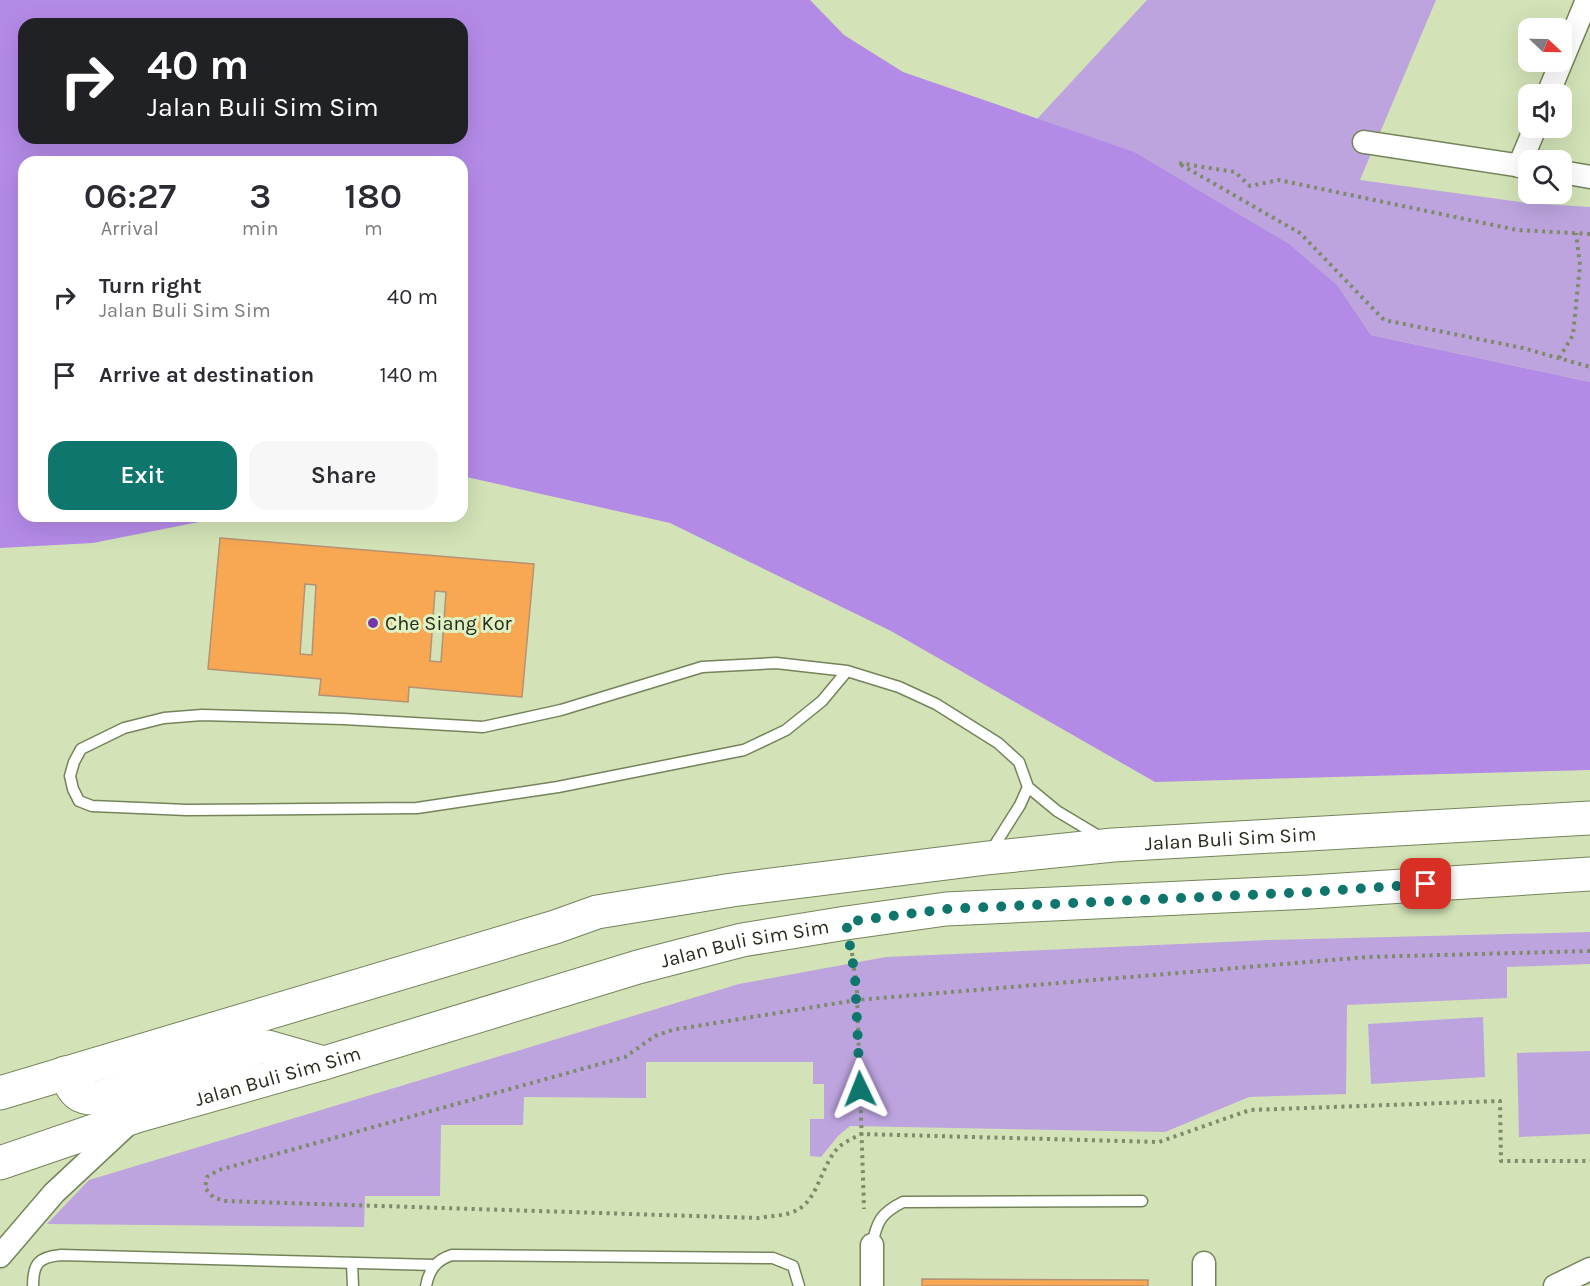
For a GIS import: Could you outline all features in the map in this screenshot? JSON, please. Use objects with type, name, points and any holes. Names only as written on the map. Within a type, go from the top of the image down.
[{"type":"main road","name":"Jalan Buli Sim Sim","points":[[0,1093],[555,927],[597,912],[732,890],[1113,844],[1590,818]]},
{"type":"main road","name":"Jalan Buli Sim Sim","points":[[0,1163],[137,1116],[324,1063],[638,967],[742,940],[846,922],[946,909],[1310,892],[1590,874]]},
{"type":"main road","points":[[65,1073],[74,1091],[85,1098],[98,1098],[260,1047],[268,1047],[324,1063]]},
{"type":"street","points":[[1552,84],[1587,0]]},
{"type":"street","points":[[1364,142],[1518,165]]},
{"type":"street","points":[[1572,174],[1590,177]]},
{"type":"street","points":[[0,1256],[54,1192],[137,1116]]},
{"type":"street","points":[[872,1245],[872,1286]]},
{"type":"street","points":[[1204,1263],[1204,1286]]},
{"type":"street","points":[[1555,1286],[1590,1269]]},
{"type":"lane","points":[[847,671],[822,701],[786,730],[744,750],[558,787],[417,808],[187,810],[92,806],[80,801],[73,789],[70,776],[81,749],[124,728],[164,718],[214,715],[344,718],[483,727],[561,710],[702,667],[776,663],[847,671],[899,687],[936,704],[998,743],[1019,762],[1028,786],[1057,811],[1113,844]]},
{"type":"lane","points":[[987,858],[1020,804],[1028,786]]},
{"type":"lane","points":[[872,1245],[876,1225],[887,1210],[903,1202],[1142,1201]]},
{"type":"lane","points":[[33,1286],[33,1273],[41,1260],[61,1255],[434,1265]]},
{"type":"lane","points":[[426,1286],[434,1265],[441,1258],[452,1255],[773,1258],[793,1266],[799,1286]]},
{"type":"lane","points":[[352,1263],[352,1286]]},
{"type":"path","points":[[1590,234],[1517,230],[1279,180],[1250,186],[1235,172],[1178,164],[1300,233],[1384,320],[1523,348],[1590,367]]},
{"type":"path","points":[[1559,358],[1573,335],[1580,265],[1576,233]]},
{"type":"path","points":[[846,922],[854,961],[857,1000],[865,1240],[872,1245]]},
{"type":"path","points":[[1590,951],[1367,957],[857,1000],[672,1030],[655,1036],[625,1057],[219,1170],[207,1177],[205,1188],[213,1197],[224,1201],[757,1218],[783,1215],[799,1209],[810,1198],[824,1169],[839,1147],[861,1134],[1159,1142],[1250,1110],[1500,1101],[1501,1161],[1590,1161]]},
{"type":"shaded area","points":[[0,0],[810,0],[844,35],[903,72],[1134,152],[1289,244],[1338,286],[1371,335],[1590,382],[1590,770],[1155,782],[891,631],[670,523],[468,477],[468,156],[18,156],[18,522],[199,522],[93,543],[0,548]]},
{"type":"shaded area","points":[[1147,0],[1436,0],[1360,180],[1518,202],[1518,204],[1590,207],[1590,382],[1371,335],[1338,286],[1037,119]]},
{"type":"shaded area","points":[[1590,932],[1590,964],[1507,967],[1507,998],[1347,1005],[1346,1094],[1249,1097],[1165,1132],[850,1126],[838,1136],[821,1157],[810,1156],[810,1119],[824,1119],[824,1084],[813,1084],[813,1062],[646,1062],[646,1098],[524,1097],[523,1125],[441,1125],[440,1196],[365,1196],[364,1227],[47,1224],[89,1180],[739,984],[886,957],[1269,940]]},
{"type":"shaded area","points":[[1483,1017],[1485,1077],[1371,1084],[1368,1024]]},
{"type":"shaded area","points":[[1590,1051],[1590,1134],[1519,1137],[1517,1053]]},
{"type":"building","name":"Che Siang Kor","points":[[220,538],[534,564],[522,697],[409,687],[408,702],[319,695],[321,679],[208,669]],"holes":[[[305,584],[316,585],[312,655],[300,654]],[[435,591],[446,592],[441,662],[430,661]]]},
{"type":"building","points":[[922,1279],[1148,1280],[1148,1286],[922,1286]]},
{"type":"place","name":"Che Siang Kor","points":[[373,623]]},
{"type":"route","points":[[860,1089],[857,992],[854,961],[846,922],[946,909],[1310,892],[1426,884]]}]
